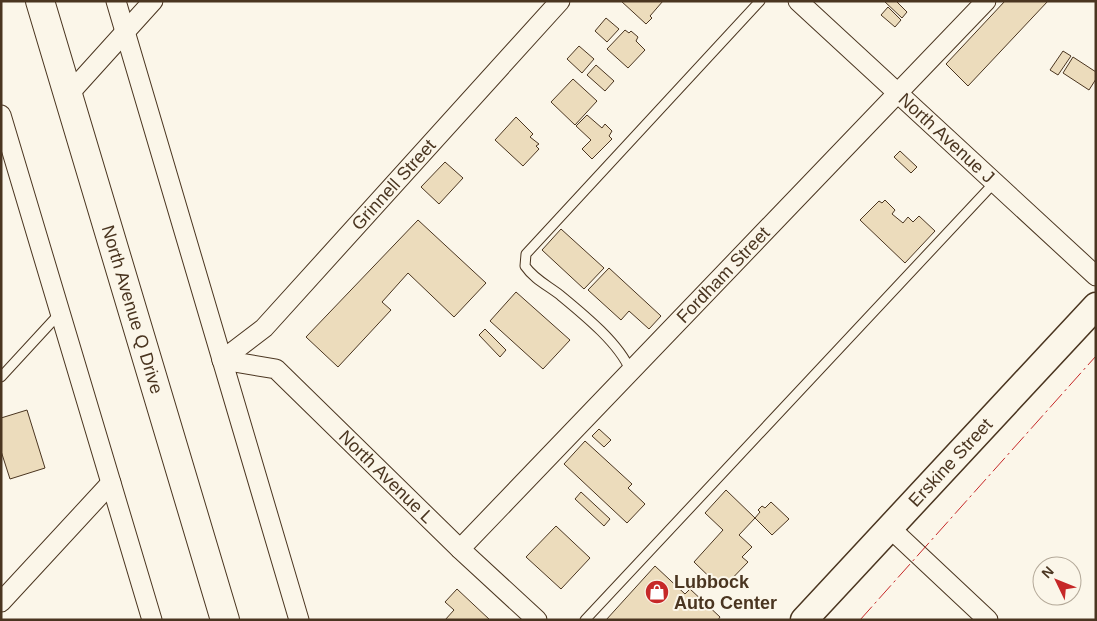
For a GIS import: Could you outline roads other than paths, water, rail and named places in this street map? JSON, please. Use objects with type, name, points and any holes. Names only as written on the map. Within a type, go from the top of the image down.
[{"type":"main road","name":"North Avenue Q Drive","points":[[40,1],[225,620]]},
{"type":"main road","name":"Erskine Street","points":[[804,620],[1096,306]]},
{"type":"street","points":[[116,1],[299,620]]},
{"type":"street","points":[[68,95],[153,1]]},
{"type":"street","name":"Grinnell Street","points":[[222,360],[264,328],[560,1]]},
{"type":"street","name":"North Avenue J","points":[[798,1],[1096,276]]},
{"type":"street","name":"Fordham Street","points":[[460,549],[986,1]]},
{"type":"street","points":[[1,115],[7,162],[60,313],[152,620]]},
{"type":"street","name":"North Avenue L","points":[[222,360],[276,369],[460,549],[537,620]]},
{"type":"street","points":[[1,602],[111,483]]},
{"type":"street","points":[[890,528],[988,620]]},
{"type":"lane","points":[[630,370],[625,357],[614,345],[560,295],[531,275],[525,266],[526,254],[760,1]]},
{"type":"lane","points":[[585,620],[995,182]]},
{"type":"lane","points":[[1,377],[60,313]]},
{"type":"place","name":"Lubbock Auto Center","points":[[657,592]]}]
